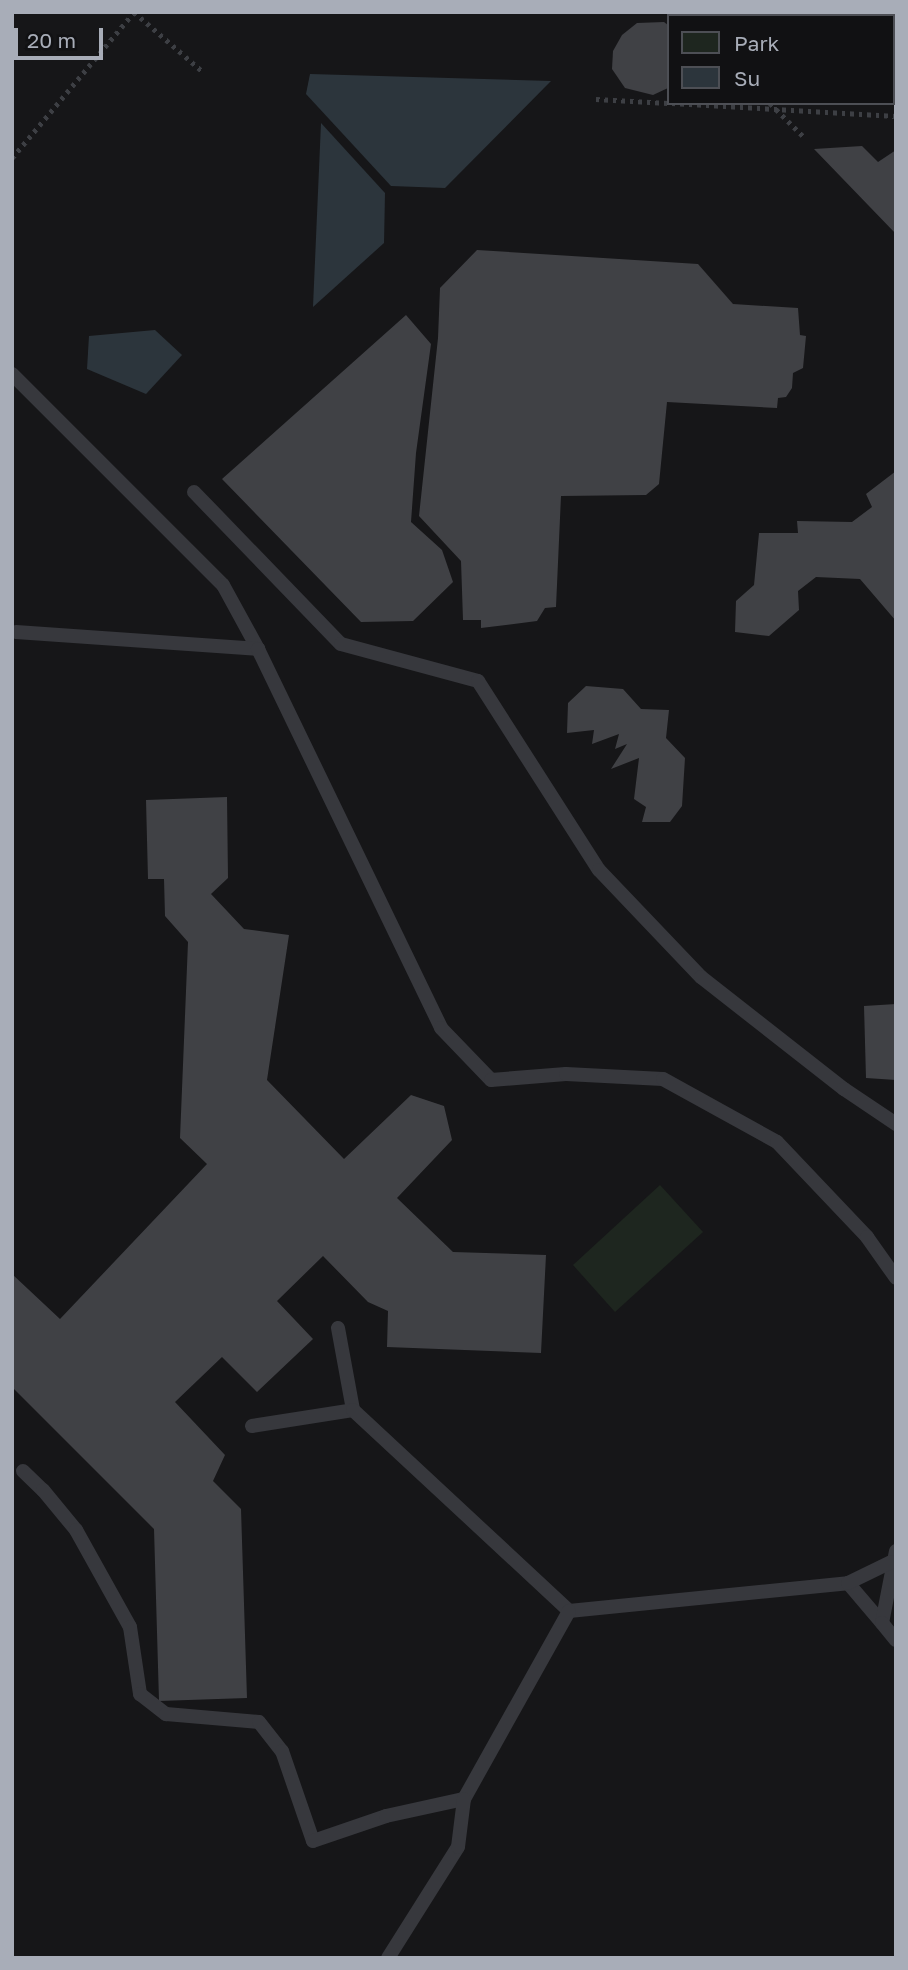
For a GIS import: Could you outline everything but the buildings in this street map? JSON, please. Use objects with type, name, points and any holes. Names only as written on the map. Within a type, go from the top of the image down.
[{"type":"lane","points":[[12,374],[223,584],[258,649],[441,1028],[491,1080],[566,1074],[663,1079],[777,1142],[867,1237],[896,1278]]},
{"type":"lane","points":[[194,492],[341,644],[478,681],[599,870],[701,977],[844,1088],[896,1124]]},
{"type":"lane","points":[[16,632],[258,649]]},
{"type":"lane","points":[[338,1328],[353,1410],[569,1611],[848,1583],[893,1556]]},
{"type":"lane","points":[[252,1426],[353,1410]]},
{"type":"lane","points":[[23,1471],[43,1490],[76,1530],[130,1627],[140,1694],[166,1714],[259,1722],[282,1751],[313,1841],[386,1816],[464,1799]]},
{"type":"lane","points":[[882,1623],[893,1556]]},
{"type":"lane","points":[[848,1583],[896,1640]]},
{"type":"lane","points":[[388,1958],[458,1847],[464,1799],[569,1611]]},
{"type":"path","points":[[12,158],[134,12],[202,71]]},
{"type":"path","points":[[596,99],[666,103]]},
{"type":"path","points":[[740,105],[896,116]]},
{"type":"path","points":[[775,106],[805,138]]},
{"type":"green space","points":[[660,1185],[703,1232],[615,1312],[573,1265]]},
{"type":"water","points":[[310,74],[551,81],[445,188],[391,186],[306,94]]},
{"type":"water","points":[[321,123],[385,193],[384,243],[313,307]]},
{"type":"water","points":[[155,330],[182,355],[146,394],[87,369],[89,336]]}]
